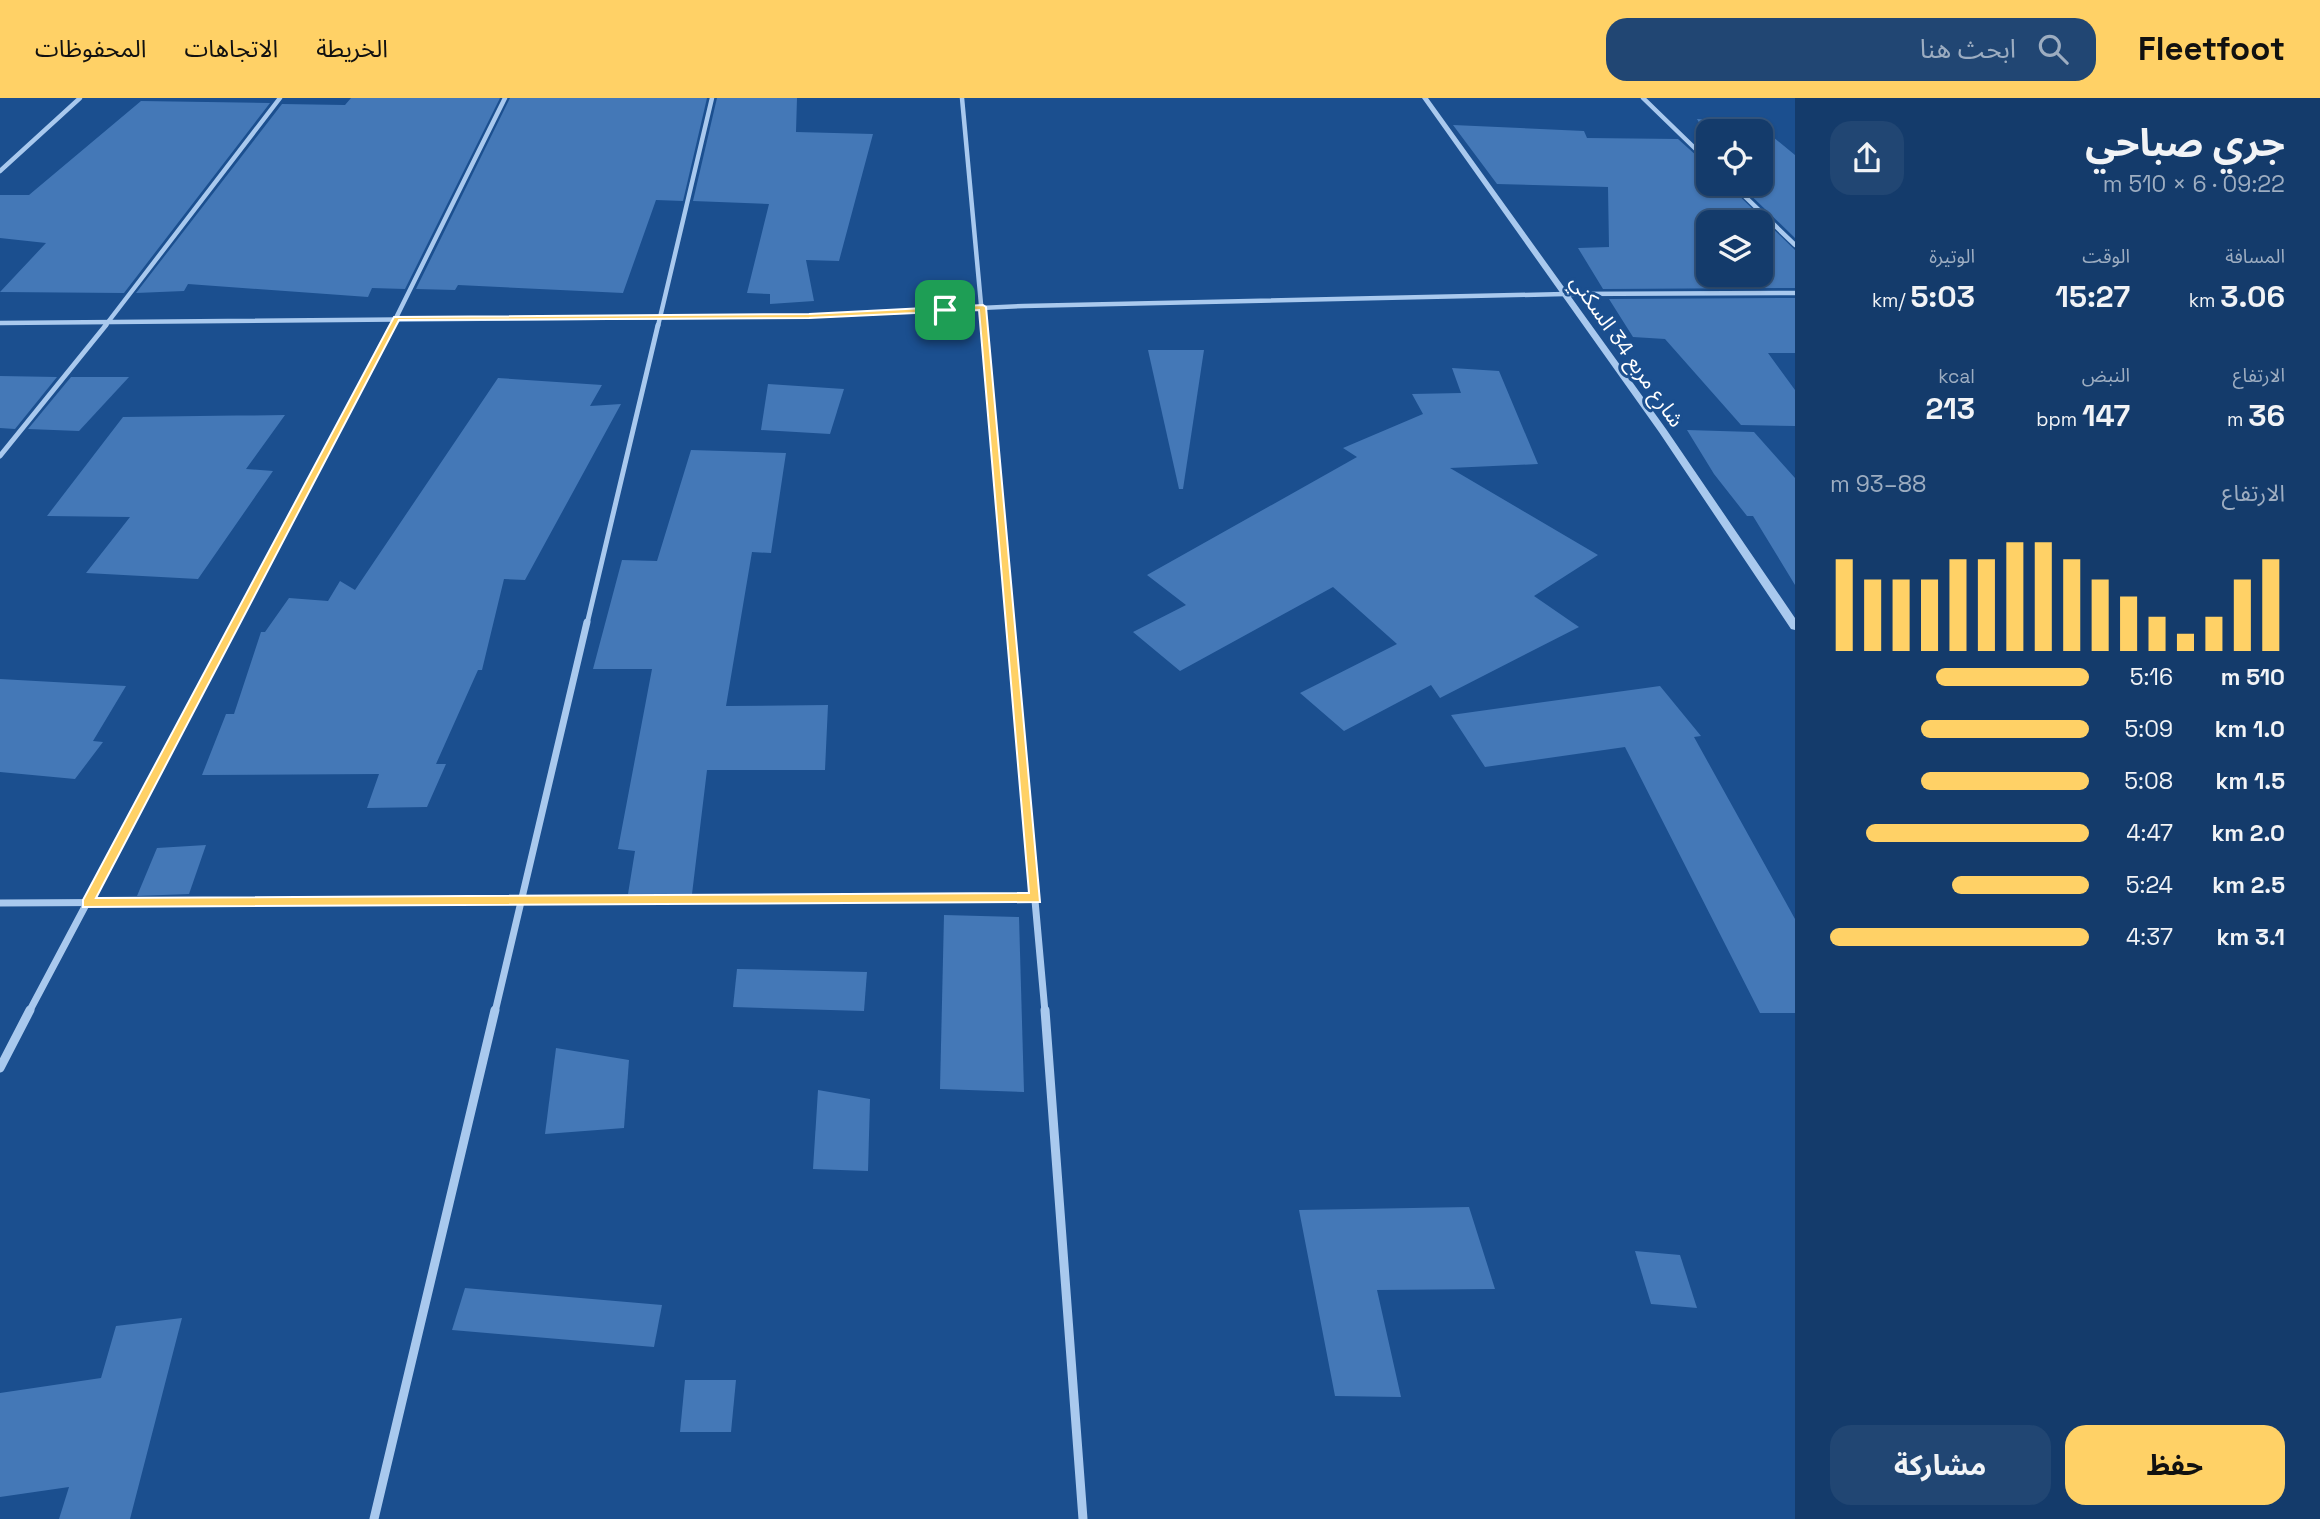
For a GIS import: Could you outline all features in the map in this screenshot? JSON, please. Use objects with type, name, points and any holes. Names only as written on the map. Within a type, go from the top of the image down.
[{"type":"street","points":[[0,171],[80,98]]},
{"type":"street","points":[[0,456],[107,324],[280,98]]},
{"type":"street","points":[[0,1068],[396,318],[505,98]]},
{"type":"street","points":[[374,1519],[712,98]]},
{"type":"street","points":[[962,98],[1035,898],[1083,1519]]},
{"type":"street","name":"شارع مربع 34 السكني","points":[[1425,98],[1565,294],[1795,626]]},
{"type":"street","points":[[1643,98],[1696,149]]},
{"type":"street","points":[[1744,196],[1795,245]]},
{"type":"street","points":[[0,323],[809,316],[983,307],[1565,294],[1795,293]]},
{"type":"street","points":[[0,903],[1035,898]]},
{"type":"building","points":[[351,98],[500,98],[405,289],[372,288],[368,297],[188,284],[184,291],[136,293],[282,104],[345,105]]},
{"type":"building","points":[[510,98],[707,98],[683,201],[656,200],[623,293],[458,285],[455,290],[416,289]]},
{"type":"building","points":[[717,98],[797,98],[796,132],[873,134],[839,261],[806,260],[814,301],[770,304],[770,294],[747,293],[769,204],[693,201]]},
{"type":"building","points":[[141,101],[270,103],[124,293],[0,292],[46,243],[0,238],[0,195],[29,195]]},
{"type":"building","points":[[1453,125],[1584,131],[1587,138],[1678,139],[1696,155],[1696,196],[1739,196],[1754,210],[1696,210],[1696,287],[1773,287],[1773,229],[1795,250],[1795,288],[1603,289],[1578,248],[1609,247],[1608,187],[1497,184]]},
{"type":"building","points":[[1773,137],[1795,155],[1795,238],[1773,217],[1773,210],[1766,210],[1751,196],[1773,196]]},
{"type":"building","points":[[1795,298],[1795,353],[1768,353],[1795,390],[1795,426],[1741,425],[1665,339],[1633,337],[1609,299]]},
{"type":"building","points":[[1148,350],[1204,350],[1183,489],[1179,489]]},
{"type":"building","points":[[1452,368],[1499,371],[1538,464],[1450,468],[1598,555],[1534,596],[1579,627],[1440,698],[1431,685],[1344,731],[1300,693],[1397,644],[1333,587],[1180,671],[1133,632],[1186,605],[1147,575],[1357,457],[1343,448],[1423,414],[1412,394],[1461,393]]},
{"type":"building","points":[[0,376],[57,377],[15,429],[0,428]]},
{"type":"building","points":[[71,377],[129,377],[79,431],[28,429]]},
{"type":"building","points":[[498,378],[602,385],[590,406],[621,404],[525,580],[504,579],[482,670],[478,670],[436,764],[446,764],[427,807],[367,808],[379,774],[202,775],[226,714],[234,714],[261,632],[265,632],[289,598],[328,601],[340,581],[355,590]]},
{"type":"building","points":[[768,384],[844,389],[830,434],[761,430]]},
{"type":"building","points":[[285,415],[246,469],[273,471],[198,579],[86,573],[130,517],[47,516],[123,417]]},
{"type":"building","points":[[1687,430],[1754,432],[1795,478],[1795,585],[1753,516],[1747,516],[1714,474]]},
{"type":"building","points":[[691,450],[786,453],[771,553],[752,552],[726,706],[828,705],[825,770],[707,770],[692,894],[628,894],[635,851],[618,849],[652,669],[593,669],[622,560],[657,561]]},
{"type":"building","points":[[0,679],[126,686],[93,741],[103,742],[75,779],[0,772]]},
{"type":"building","points":[[1660,686],[1701,736],[1694,737],[1795,919],[1795,1013],[1760,1013],[1625,747],[1485,767],[1451,715]]},
{"type":"building","points":[[206,845],[189,894],[137,896],[157,848]]},
{"type":"building","points":[[944,915],[1019,917],[1024,1092],[940,1089]]},
{"type":"building","points":[[737,969],[867,972],[864,1011],[733,1007]]},
{"type":"building","points":[[556,1048],[629,1060],[624,1128],[545,1134]]},
{"type":"building","points":[[818,1090],[870,1099],[868,1171],[813,1169]]},
{"type":"building","points":[[1469,1207],[1495,1289],[1377,1290],[1401,1397],[1335,1396],[1299,1210]]},
{"type":"building","points":[[1635,1251],[1680,1255],[1697,1308],[1651,1304]]},
{"type":"building","points":[[465,1288],[662,1305],[654,1347],[452,1330]]},
{"type":"building","points":[[182,1318],[130,1519],[59,1519],[69,1487],[0,1497],[0,1393],[101,1378],[116,1326]]},
{"type":"building","points":[[685,1380],[736,1380],[731,1432],[680,1432]]},
{"type":"route","points":[[983,307],[1035,898],[88,903],[396,318],[809,316],[945,310],[983,307]]}]
